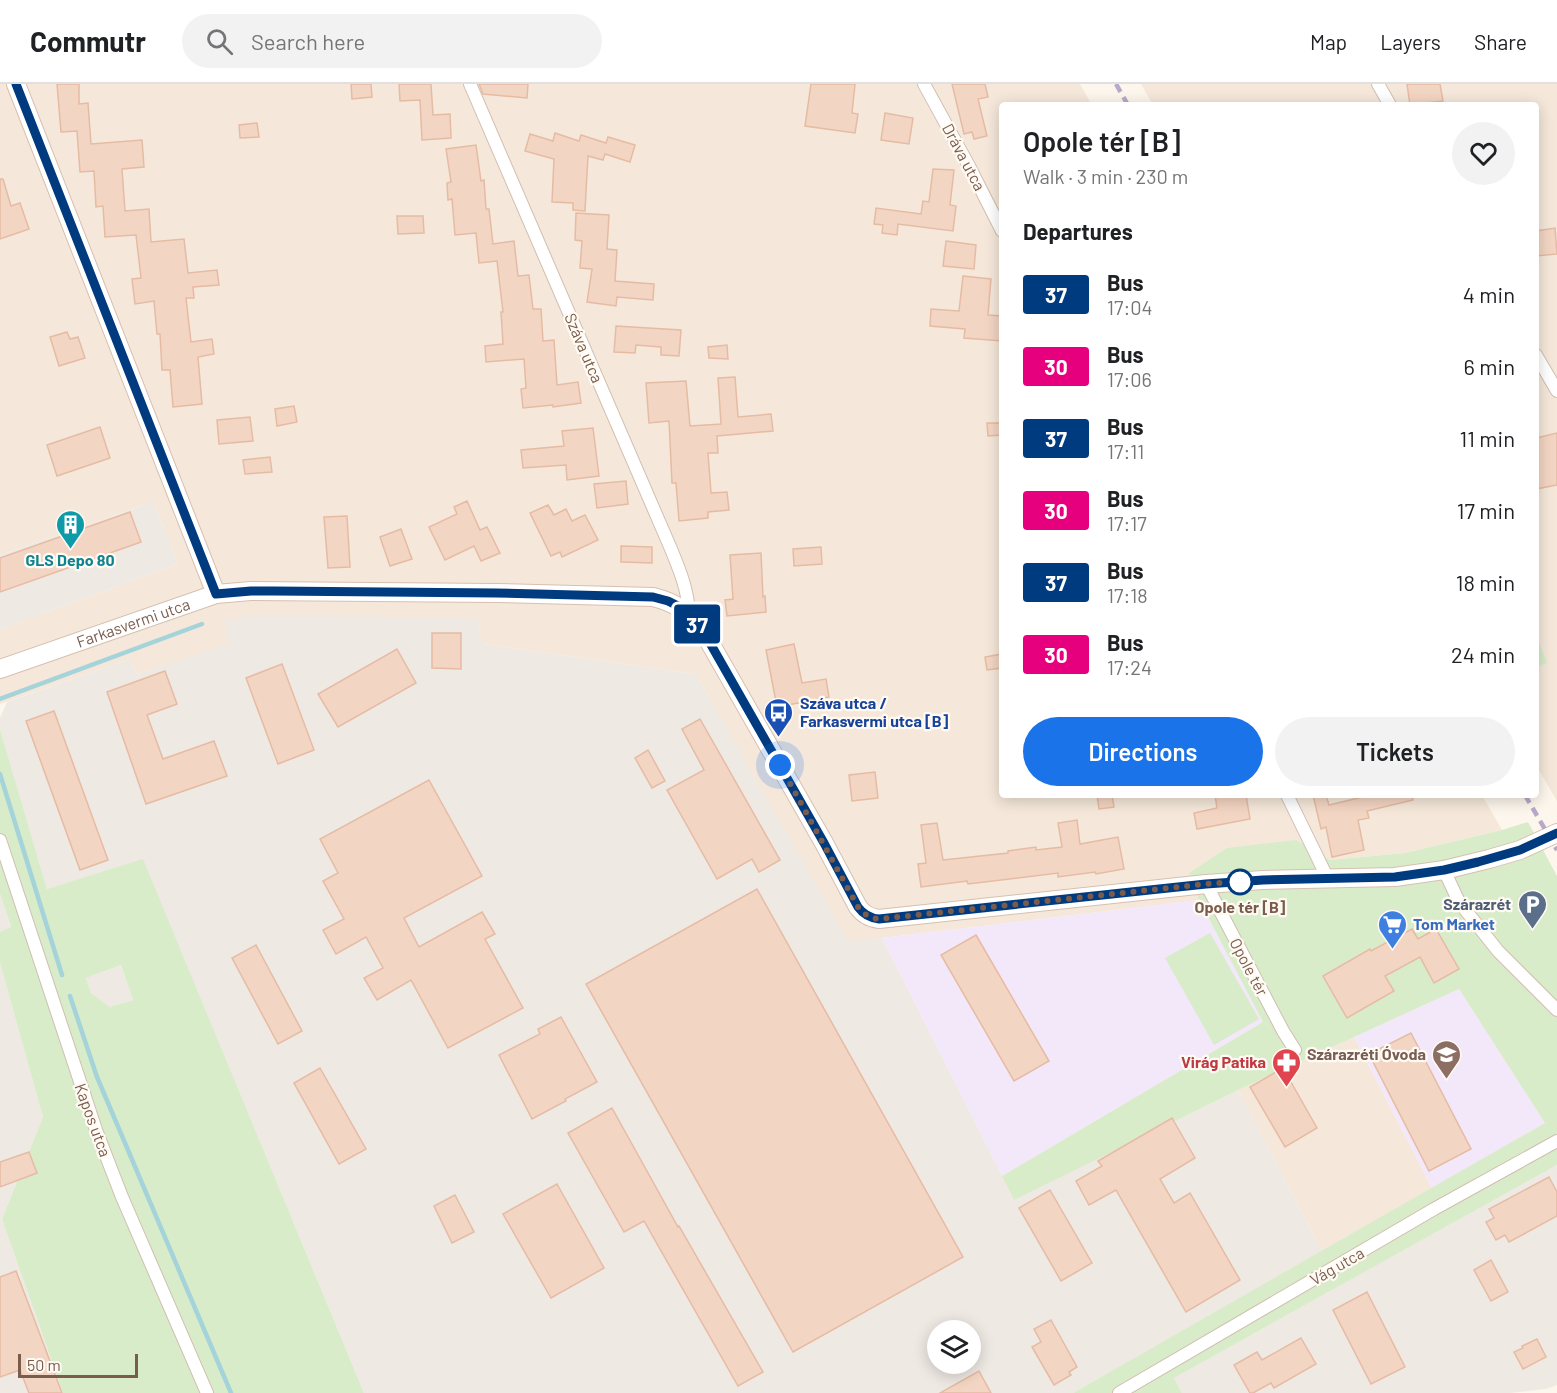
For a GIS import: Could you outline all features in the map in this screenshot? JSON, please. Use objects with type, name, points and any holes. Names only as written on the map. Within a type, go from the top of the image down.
[{"type":"street","points":[[16,84],[216,594]]},
{"type":"street","name":"Száva utca","points":[[470,84],[671,549],[684,581],[689,614]]},
{"type":"street","name":"Dráva utca","points":[[924,84],[999,225]]},
{"type":"street","points":[[1378,84],[1388,102]]},
{"type":"street","points":[[1539,360],[1557,391]]},
{"type":"street","name":"Farkasvermi utca","points":[[0,669],[216,594],[263,591],[496,593],[653,597],[668,601],[689,614],[702,629],[858,907],[866,915],[879,919],[1206,884],[1263,880],[1395,877],[1444,870],[1482,861],[1520,850],[1557,833]]},
{"type":"street","points":[[1288,798],[1328,879]]},
{"type":"street","name":"Kapos utca","points":[[0,840],[96,1130],[122,1197],[207,1393]]},
{"type":"street","points":[[1444,870],[1459,902],[1498,951],[1557,1010]]},
{"type":"street","name":"Opole tér","points":[[1206,884],[1295,1050]]},
{"type":"street","name":"Vág utca","points":[[1119,1393],[1434,1209],[1557,1141]]},
{"type":"shaded area","points":[[0,84],[1080,84],[1090,102],[999,102],[999,798],[1484,798],[1502,830],[1405,853],[1330,860],[1295,840],[1189,873],[1199,900],[848,942],[696,674],[482,644],[477,619],[225,620],[230,644],[137,674],[130,659],[0,704],[0,629],[178,564],[153,502],[0,555]]},
{"type":"shaded area","points":[[1141,84],[1557,84],[1557,801],[1539,770],[1539,102],[1151,102]]},
{"type":"shaded area","points":[[153,502],[178,564],[0,629],[0,555]]},
{"type":"shaded area","points":[[257,615],[477,618],[482,644],[696,674],[848,941],[882,938],[1014,1199],[1238,1090],[1322,1251],[1073,1393],[364,1393],[143,860],[47,889],[0,729],[0,718],[7,702],[130,659],[137,674],[229,644],[224,620]]},
{"type":"shaded area","points":[[0,894],[11,928],[0,932]]},
{"type":"shaded area","points":[[1199,900],[1263,1022],[1002,1176],[882,938]]},
{"type":"shaded area","points":[[0,963],[43,1117],[2,1219],[63,1393],[0,1393]]},
{"type":"shaded area","points":[[121,965],[133,1000],[110,1007],[91,993],[86,978]]},
{"type":"shaded area","name":"Szárazréti Óvoda","points":[[1459,989],[1545,1123],[1432,1188],[1354,1037]]},
{"type":"shaded area","points":[[1354,1037],[1432,1188],[1322,1251],[1238,1090]]},
{"type":"shaded area","points":[[1557,1165],[1557,1385],[1546,1389],[1510,1393],[1182,1393],[1174,1378]]},
{"type":"green space","points":[[1539,643],[1547,663],[1539,666]]},
{"type":"green space","points":[[0,729],[47,889],[143,859],[364,1393],[63,1393],[2,1219],[43,1117],[0,963],[0,932],[11,927],[0,894]],"holes":[[[121,965],[133,1000],[110,1007],[91,993],[86,978]]]},
{"type":"green space","points":[[1528,822],[1557,876],[1557,1165],[1174,1378],[1182,1393],[1073,1393],[1545,1123],[1459,989],[1238,1090],[1014,1200],[1002,1176],[1263,1022],[1199,900],[1189,873],[1227,848],[1296,840],[1330,860],[1405,853]]},
{"type":"green space","points":[[1210,933],[1259,1019],[1214,1045],[1165,958]]},
{"type":"building","points":[[57,84],[79,84],[79,104],[88,103],[91,144],[142,140],[144,167],[122,169],[125,211],[149,209],[151,242],[184,239],[188,273],[217,270],[219,285],[193,287],[194,298],[186,298],[191,342],[212,339],[214,354],[198,357],[202,404],[173,407],[170,370],[162,370],[160,334],[157,334],[154,301],[135,304],[132,279],[141,278],[136,235],[105,237],[103,206],[96,207],[94,171],[80,172],[77,131],[61,132]]},
{"type":"building","points":[[351,84],[371,84],[372,97],[352,99]]},
{"type":"building","points":[[399,84],[431,84],[433,115],[450,114],[451,138],[422,140],[420,100],[400,101]]},
{"type":"building","points":[[479,84],[528,84],[527,98],[483,94]]},
{"type":"building","points":[[811,84],[855,84],[852,113],[858,114],[855,133],[805,126]]},
{"type":"building","points":[[952,84],[985,84],[988,97],[978,99],[987,136],[974,139],[972,132],[964,134]]},
{"type":"building","points":[[1407,84],[1440,84],[1443,101],[1410,102]]},
{"type":"building","points":[[885,113],[913,118],[909,144],[881,140]]},
{"type":"building","points":[[257,123],[259,137],[240,138],[239,125]]},
{"type":"building","points":[[555,133],[579,141],[581,135],[606,143],[608,137],[635,145],[630,162],[605,154],[603,160],[588,156],[585,211],[573,210],[573,203],[552,202],[554,159],[525,151],[530,134],[553,141]]},
{"type":"building","points":[[476,145],[481,181],[484,180],[486,209],[489,209],[493,244],[514,241],[518,276],[529,275],[533,309],[541,309],[543,341],[554,340],[557,385],[578,382],[581,403],[523,408],[521,389],[526,388],[524,359],[486,362],[485,346],[503,344],[501,312],[503,312],[497,261],[479,263],[476,233],[455,235],[452,199],[448,200],[447,183],[451,182],[446,149]]},
{"type":"building","points":[[933,169],[954,170],[950,205],[956,206],[953,231],[898,224],[897,235],[882,233],[883,225],[874,224],[876,208],[921,214],[923,201],[929,202]]},
{"type":"building","points":[[0,179],[3,179],[11,206],[20,203],[29,229],[0,239]]},
{"type":"building","points":[[576,213],[609,215],[607,249],[617,250],[615,281],[654,284],[653,300],[617,297],[616,306],[587,302],[592,269],[580,268],[582,241],[575,240]]},
{"type":"building","points":[[397,216],[423,216],[424,233],[398,234]]},
{"type":"building","points":[[1555,228],[1557,254],[1539,256],[1539,231]]},
{"type":"building","points":[[946,241],[976,245],[974,269],[943,266]]},
{"type":"building","points":[[963,276],[991,279],[988,315],[999,316],[999,341],[964,338],[965,329],[930,326],[931,309],[959,311]]},
{"type":"building","points":[[616,326],[681,330],[679,356],[661,355],[661,347],[636,345],[635,353],[614,352]]},
{"type":"building","points":[[67,332],[70,339],[78,337],[85,358],[59,366],[50,337]]},
{"type":"building","points":[[727,345],[728,359],[709,358],[708,347]]},
{"type":"building","points":[[735,377],[738,417],[771,414],[773,431],[717,436],[718,453],[708,453],[711,493],[727,492],[729,510],[708,512],[708,518],[679,521],[676,483],[672,483],[669,421],[649,423],[646,383],[686,381],[690,426],[721,424],[718,378]]},
{"type":"building","points":[[294,406],[297,422],[277,426],[275,409]]},
{"type":"building","points":[[250,417],[253,441],[219,444],[217,420]]},
{"type":"building","points":[[987,423],[999,423],[999,435],[988,436]]},
{"type":"building","points":[[100,427],[110,458],[57,476],[47,445]]},
{"type":"building","points":[[593,428],[599,476],[567,480],[566,465],[523,468],[521,450],[564,446],[562,431]]},
{"type":"building","points":[[1557,433],[1557,485],[1539,488],[1539,437]]},
{"type":"building","points":[[270,457],[272,472],[245,474],[243,460]]},
{"type":"building","points":[[626,481],[628,504],[597,508],[594,484]]},
{"type":"building","points":[[467,501],[480,530],[487,527],[500,553],[481,561],[474,546],[445,560],[429,527],[457,514],[454,507]]},
{"type":"building","points":[[548,505],[554,515],[566,509],[572,521],[585,515],[598,540],[562,557],[560,552],[551,556],[530,513]]},
{"type":"building","name":"GLS Depo 80","points":[[130,512],[141,542],[0,592],[0,558]]},
{"type":"building","points":[[347,516],[350,567],[328,568],[324,517]]},
{"type":"building","points":[[401,529],[412,559],[390,566],[380,537]]},
{"type":"building","points":[[621,546],[652,547],[652,563],[621,562]]},
{"type":"building","points":[[821,547],[822,564],[794,566],[793,549]]},
{"type":"building","points":[[761,553],[766,612],[727,616],[725,600],[733,599],[730,555]]},
{"type":"building","points":[[432,633],[461,633],[461,669],[432,668]]},
{"type":"building","points":[[794,644],[802,683],[826,679],[829,697],[777,707],[766,650]]},
{"type":"building","points":[[397,649],[416,683],[338,727],[318,694]]},
{"type":"building","points":[[999,655],[999,668],[987,670],[985,657]]},
{"type":"building","points":[[282,664],[314,750],[278,764],[246,678]]},
{"type":"building","points":[[165,671],[177,704],[147,715],[163,759],[214,741],[227,776],[146,804],[107,692]]},
{"type":"building","points":[[54,711],[108,860],[80,870],[26,721]]},
{"type":"building","points":[[700,719],[780,860],[759,872],[752,859],[717,879],[667,790],[704,770],[682,729]]},
{"type":"building","points":[[648,750],[665,781],[652,788],[635,758]]},
{"type":"building","points":[[875,772],[878,798],[852,801],[849,775]]},
{"type":"building","points":[[429,780],[482,876],[404,918],[419,947],[482,912],[495,934],[485,939],[523,1008],[448,1048],[411,980],[377,1000],[364,978],[383,968],[366,937],[336,954],[323,930],[344,919],[323,881],[338,873],[320,839]]},
{"type":"building","points":[[1097,798],[1112,798],[1114,807],[1099,809]]},
{"type":"building","points":[[1215,798],[1246,798],[1250,819],[1197,829],[1194,813],[1217,808]]},
{"type":"building","points":[[1314,798],[1327,798],[1329,805],[1358,798],[1413,798],[1413,800],[1367,811],[1369,818],[1358,820],[1364,850],[1332,857],[1326,827],[1321,829]]},
{"type":"building","points":[[1077,820],[1080,844],[1118,837],[1124,869],[1096,874],[1095,872],[1058,877],[1058,873],[921,887],[918,864],[926,863],[921,825],[937,823],[943,860],[1008,853],[1008,851],[1036,847],[1036,850],[1062,847],[1058,823]]},
{"type":"building","points":[[757,889],[963,1257],[793,1352],[586,984]]},
{"type":"building","points":[[1412,929],[1418,939],[1436,929],[1459,969],[1434,983],[1420,957],[1385,976],[1394,991],[1347,1018],[1323,976],[1370,949],[1371,951]]},
{"type":"building","points":[[976,935],[1049,1061],[1014,1081],[941,955]]},
{"type":"building","points":[[256,945],[302,1031],[278,1044],[232,958]]},
{"type":"building","points":[[561,1017],[597,1082],[532,1119],[499,1055],[540,1034],[538,1029]]},
{"type":"building","points":[[1411,1033],[1471,1149],[1429,1171],[1369,1054]]},
{"type":"building","points":[[320,1068],[366,1149],[339,1164],[294,1083]]},
{"type":"building","points":[[1283,1068],[1317,1128],[1285,1147],[1250,1087]]},
{"type":"building","points":[[612,1108],[763,1372],[738,1386],[644,1221],[624,1232],[568,1133]]},
{"type":"building","points":[[1172,1118],[1195,1158],[1160,1179],[1174,1203],[1190,1193],[1240,1280],[1186,1312],[1116,1190],[1089,1205],[1076,1181],[1102,1166],[1098,1161]]},
{"type":"building","points":[[29,1152],[37,1173],[0,1187],[0,1162]]},
{"type":"building","points":[[1549,1177],[1557,1192],[1557,1216],[1509,1242],[1505,1235],[1496,1240],[1486,1222],[1494,1218],[1489,1209]]},
{"type":"building","points":[[557,1184],[604,1268],[551,1298],[503,1214]]},
{"type":"building","points":[[1050,1190],[1092,1263],[1061,1281],[1019,1208]]},
{"type":"building","points":[[455,1195],[474,1232],[452,1243],[434,1206]]},
{"type":"building","points":[[1491,1260],[1508,1292],[1491,1301],[1474,1270]]},
{"type":"building","points":[[16,1271],[62,1393],[29,1393],[20,1370],[0,1377],[0,1277]]},
{"type":"building","points":[[1367,1292],[1405,1367],[1371,1384],[1333,1310]]},
{"type":"building","points":[[1051,1320],[1077,1367],[1069,1372],[1071,1375],[1054,1385],[1032,1347],[1041,1342],[1034,1329]]},
{"type":"building","points":[[1301,1338],[1316,1364],[1274,1388],[1271,1383],[1250,1393],[1234,1365],[1257,1352],[1262,1360]]},
{"type":"building","points":[[1537,1339],[1546,1357],[1523,1369],[1514,1352]]},
{"type":"building","points":[[974,1374],[981,1374],[991,1393],[940,1393]]},
{"type":"waterway","points":[[0,699],[202,624]]},
{"type":"waterway","points":[[0,774],[62,975]]},
{"type":"waterway","points":[[70,996],[97,1077],[231,1393]]},
{"type":"railway","points":[[1116,84],[1126,102]]},
{"type":"railway","points":[[1527,798],[1557,850]]},
{"type":"bus line","name":"37","points":[[16,84],[216,594],[251,591],[496,593],[653,597],[668,601],[689,614],[702,629],[858,907],[872,918],[1206,884],[1263,880],[1395,877],[1444,870],[1478,862],[1520,850],[1557,833]]},
{"type":"place","name":"GLS Depo 80","points":[[70,550]]},
{"type":"place","name":"Száva utca / Farkasvermi utca [B]","points":[[779,738]]},
{"type":"place","name":"Opole tér [B]","points":[[1240,882]]},
{"type":"place","name":"Szárazrét","points":[[1532,930]]},
{"type":"place","name":"Tom Market","points":[[1392,950]]},
{"type":"place","name":"Szárazréti Óvoda","points":[[1447,1080]]},
{"type":"place","name":"Virág Patika","points":[[1287,1088]]},
{"type":"route","points":[[780,765],[858,907],[872,918],[1244,881],[1240,882]]}]
